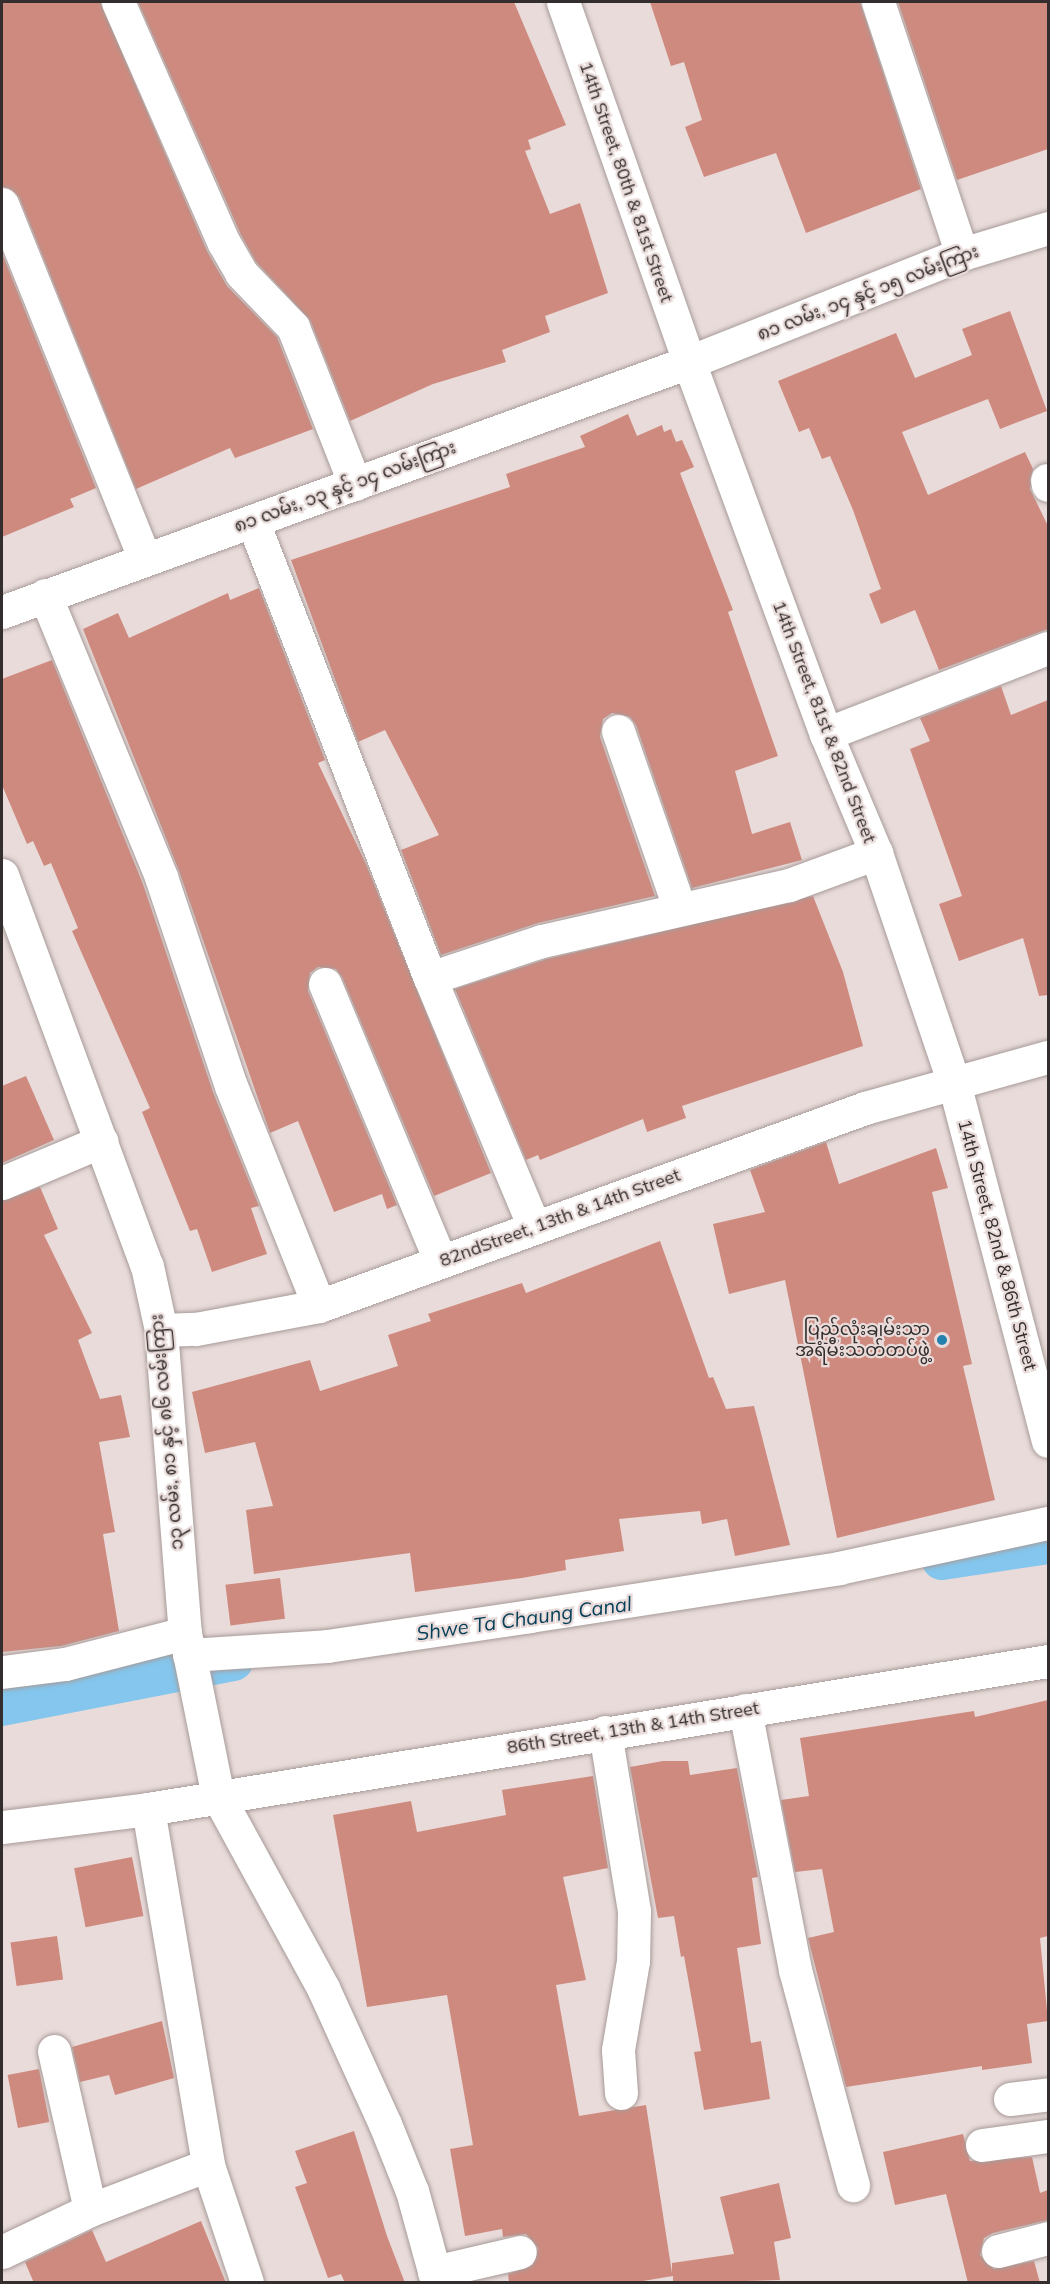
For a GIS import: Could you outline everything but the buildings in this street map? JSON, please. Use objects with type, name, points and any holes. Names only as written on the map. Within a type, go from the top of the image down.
[{"type":"street","points":[[118,2],[224,243],[241,273],[293,327],[355,484]]},
{"type":"street","name":"14th Street, 80th & 81st Street","points":[[563,2],[689,362]]},
{"type":"street","points":[[878,2],[962,255]]},
{"type":"street","points":[[2,204],[144,558]]},
{"type":"street","name":"၈၁ လမ်း, ၁၄ နှင့် ၁၅ လမ်းကြား","points":[[689,362],[962,255],[1048,228]]},
{"type":"street","name":"၈၁ လမ်း, ၁၃ နှင့် ၁၄ လမ်းကြား","points":[[2,612],[144,558],[253,522],[689,362]]},
{"type":"street","name":"14th Street, 81st & 82nd Street","points":[[689,362],[826,734],[876,853],[954,1083]]},
{"type":"street","points":[[253,522],[430,978],[534,1227]]},
{"type":"street","points":[[45,595],[161,877],[231,1086],[320,1306]]},
{"type":"street","points":[[826,734],[1048,648]]},
{"type":"street","points":[[618,731],[679,907]]},
{"type":"street","points":[[430,978],[542,941],[679,907],[789,885],[876,853]]},
{"type":"street","name":"၁၃ လမ်း, ၈၁ နှင့် ၈၆ လမ်းကြား","points":[[2,875],[147,1266],[161,1330],[187,1644],[218,1796],[323,1988],[385,2124],[412,2191],[435,2277]]},
{"type":"street","points":[[325,984],[441,1262]]},
{"type":"street","name":"82ndStreet, 13th & 14th Street","points":[[161,1330],[196,1329],[320,1306],[865,1108],[1048,1057]]},
{"type":"street","name":"14th Street, 82nd & 86th Street","points":[[954,1083],[1048,1441]]},
{"type":"street","points":[[2,1183],[102,1141]]},
{"type":"street","points":[[2,1672],[187,1644],[327,1646],[839,1568],[1048,1523]]},
{"type":"street","name":"86th Street, 13th & 14th Street","points":[[2,1827],[148,1809],[605,1732],[1048,1661]]},
{"type":"street","points":[[745,1710],[795,1970],[853,2185]]},
{"type":"street","points":[[605,1732],[634,1911],[633,1961],[618,2050],[621,2093]]},
{"type":"street","points":[[148,1809],[208,2165],[247,2283]]},
{"type":"street","points":[[54,2050],[90,2210]]},
{"type":"street","points":[[1010,2099],[1048,2094]]},
{"type":"street","points":[[982,2145],[1048,2136]]},
{"type":"street","points":[[2,2252],[90,2210],[208,2165]]},
{"type":"street","points":[[998,2252],[1048,2238]]},
{"type":"street","points":[[435,2277],[520,2252]]},
{"type":"waterway","name":"Shwe Ta Chaung Canal","points":[[942,1559],[1048,1543]]},
{"type":"waterway","name":"Shwe Ta Chaung Canal","points":[[2,1705],[233,1660]]},
{"type":"place","name":"ပြည်လုံးချမ်းသာ အရံမီးသတ်တပ်ဖွဲ့","points":[[942,1340]]}]
